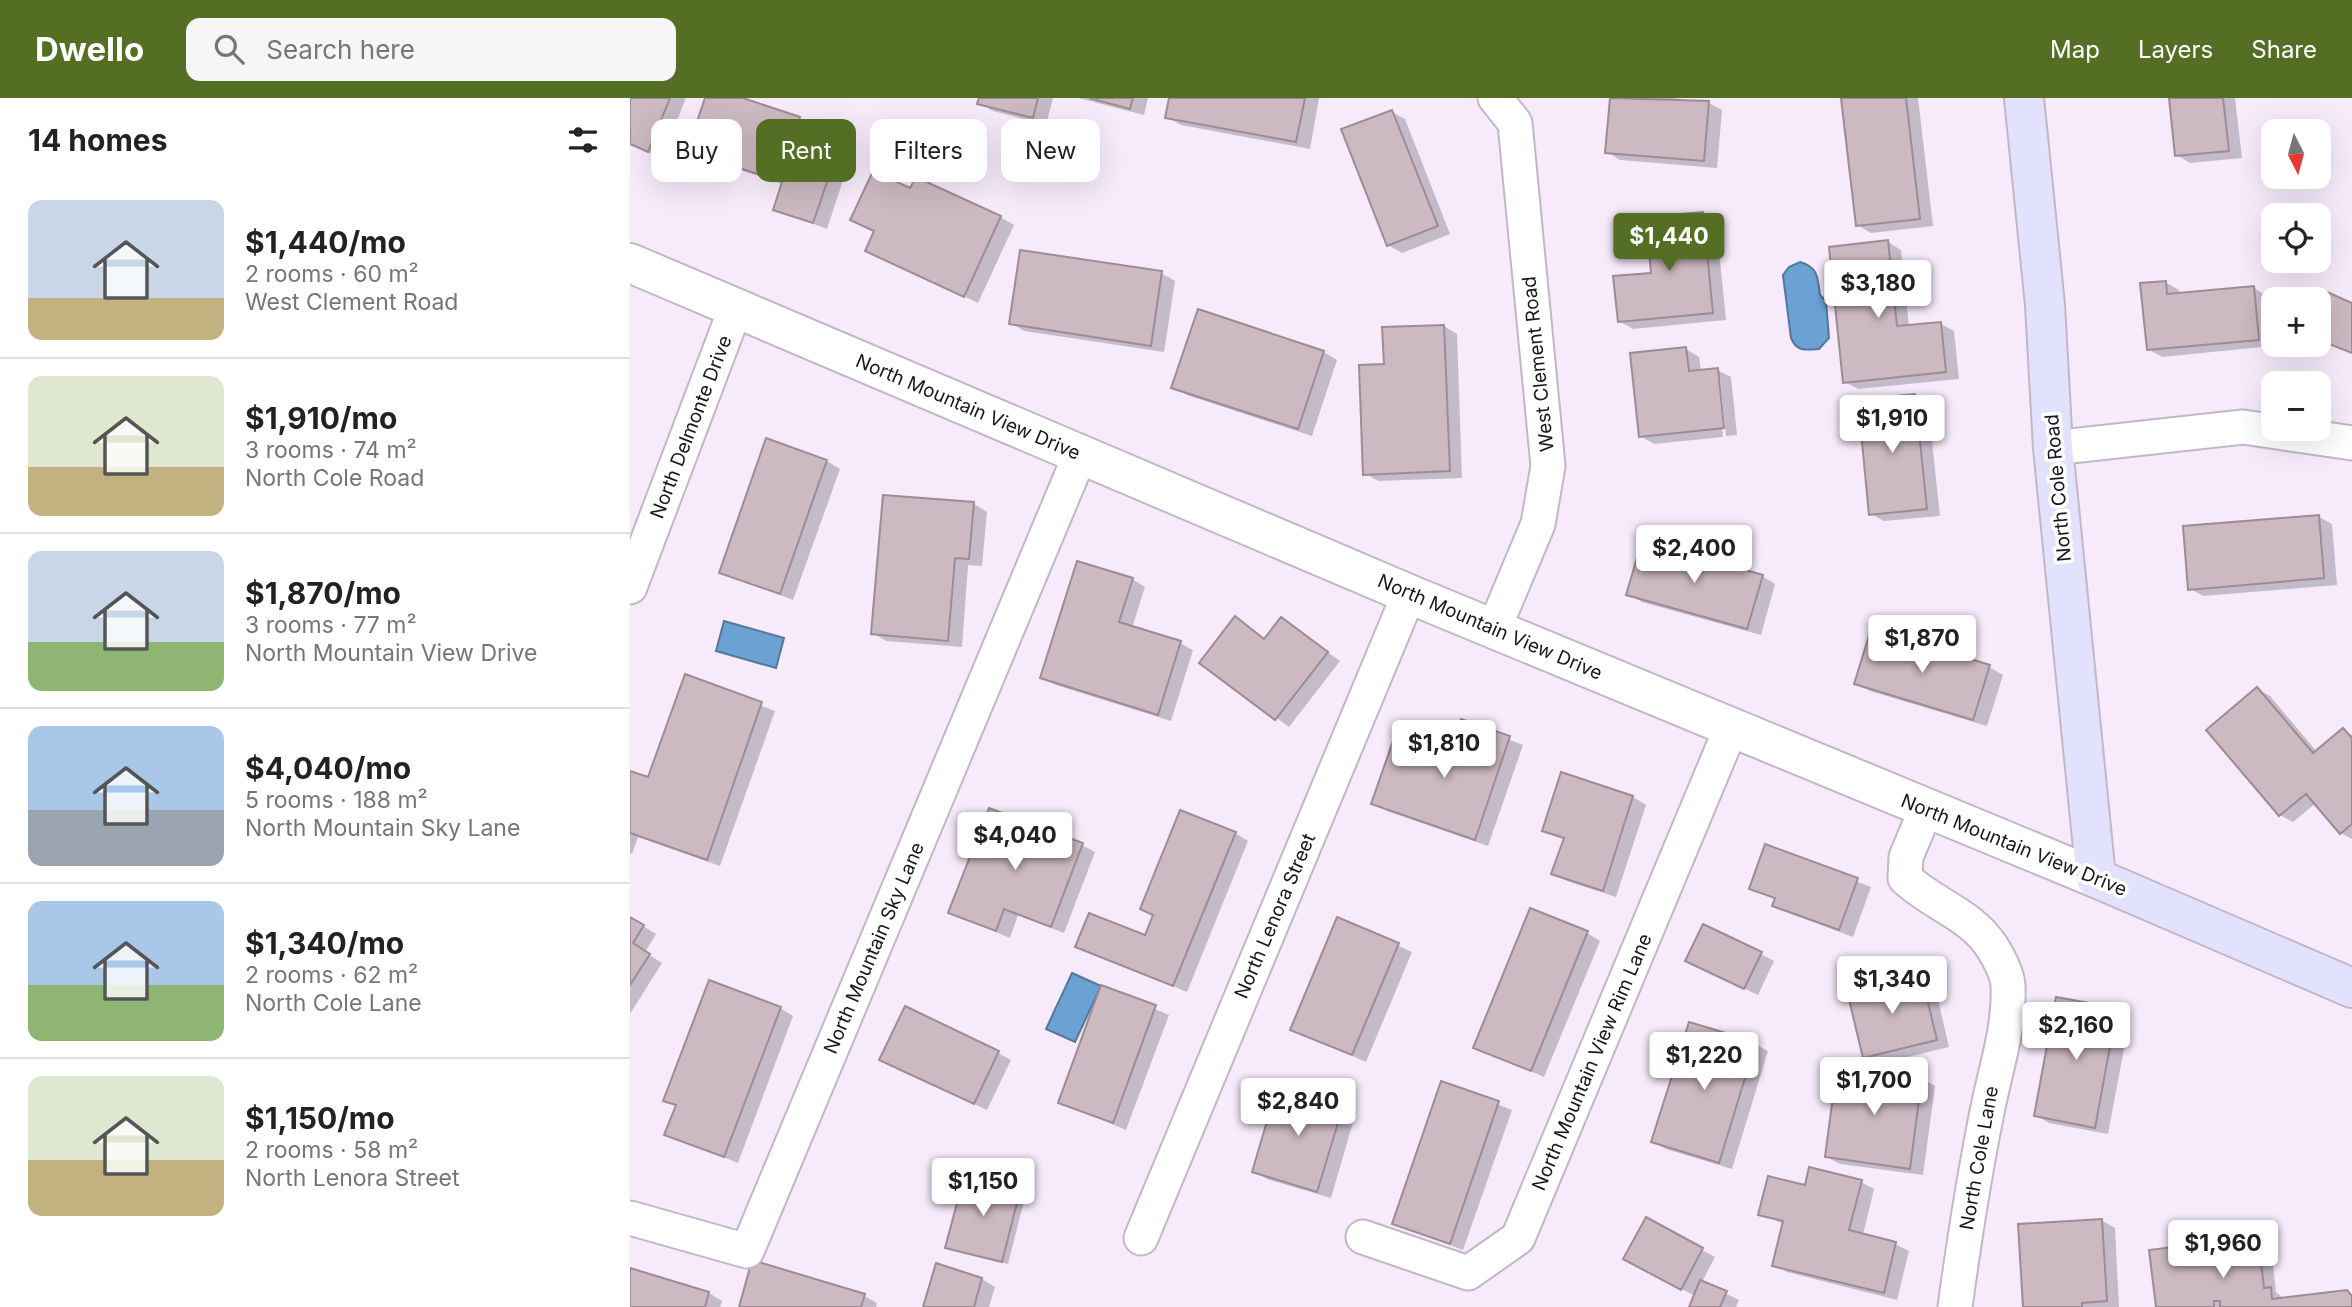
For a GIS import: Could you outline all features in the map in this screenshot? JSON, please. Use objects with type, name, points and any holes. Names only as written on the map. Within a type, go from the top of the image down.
[{"type":"main road","name":"North Cole Road","points":[[2024,98],[2045,305],[2053,448],[2096,878]]},
{"type":"main road","name":"North Mountain View Drive","points":[[2096,878],[2352,988]]},
{"type":"street","name":"West Clement Road","points":[[1494,629],[1538,524],[1548,466],[1515,123],[1495,98]]},
{"type":"street","name":"North Mountain View Drive","points":[[630,263],[1409,594],[2096,878]]},
{"type":"street","name":"North Delmonte Drive","points":[[630,587],[736,307]]},
{"type":"street","points":[[2053,448],[2243,427],[2352,443]]},
{"type":"street","name":"North Mountain Sky Lane","points":[[630,1218],[747,1251],[1080,455]]},
{"type":"street","name":"North Lenora Street","points":[[1141,1238],[1409,594]]},
{"type":"street","name":"North Mountain View Rim Lane","points":[[1363,1237],[1468,1273],[1518,1238],[1731,728]]},
{"type":"street","name":"North Cole Lane","points":[[1926,809],[1906,857],[1905,878],[1920,892],[1950,908],[1971,924],[1992,947],[2008,983],[2007,1017],[1970,1197],[1955,1307]]},
{"type":"water","points":[[1800,262],[1814,270],[1820,295],[1826,301],[1829,338],[1819,349],[1799,348],[1791,338],[1783,275],[1789,267]]},
{"type":"water","points":[[724,621],[784,638],[776,668],[716,651]]},
{"type":"water","points":[[1072,973],[1101,986],[1075,1042],[1046,1029]]},
{"type":"building","points":[[630,98],[670,98],[661,119],[651,119],[651,145],[648,152],[630,144]]},
{"type":"building","points":[[705,98],[743,98],[800,117],[756,119],[756,174],[742,169],[742,119],[698,119]]},
{"type":"building","points":[[979,98],[1038,98],[1033,118],[977,104]]},
{"type":"building","points":[[1089,98],[1133,98],[1130,109]]},
{"type":"building","points":[[1169,98],[1305,98],[1296,142],[1165,118]]},
{"type":"building","points":[[1610,98],[1709,101],[1704,161],[1605,153]]},
{"type":"building","points":[[1841,98],[1906,98],[1920,219],[1856,226]]},
{"type":"building","points":[[2169,98],[2223,98],[2229,151],[2175,156]]},
{"type":"building","points":[[1392,110],[1438,226],[1387,246],[1341,129]]},
{"type":"building","points":[[870,177],[870,182],[897,182],[910,188],[913,182],[927,182],[1001,216],[964,297],[865,251],[874,231],[850,220]]},
{"type":"building","points":[[782,182],[827,182],[813,223],[773,210]]},
{"type":"building","points":[[1703,212],[1713,313],[1618,322],[1613,276],[1651,273],[1646,217]]},
{"type":"building","points":[[1888,240],[1897,326],[1941,322],[1946,372],[1843,383],[1829,247]]},
{"type":"building","points":[[1020,250],[1162,271],[1151,346],[1009,324]]},
{"type":"building","points":[[2166,281],[2167,294],[2254,286],[2259,340],[2147,350],[2140,283]]},
{"type":"building","points":[[2331,294],[2352,303],[2352,353],[2331,345]]},
{"type":"building","points":[[1198,309],[1324,351],[1298,429],[1171,388]]},
{"type":"building","points":[[1444,325],[1450,471],[1363,475],[1359,365],[1384,364],[1382,327]]},
{"type":"building","points":[[1686,347],[1689,371],[1718,368],[1724,428],[1639,437],[1630,353]]},
{"type":"building","points":[[1915,394],[1927,509],[1869,515],[1858,400]]},
{"type":"building","points":[[766,438],[827,460],[780,594],[719,573]]},
{"type":"building","points":[[883,495],[974,502],[969,559],[955,558],[948,641],[871,634]]},
{"type":"building","points":[[2319,515],[2324,578],[2188,590],[2183,526]]},
{"type":"building","points":[[1642,541],[1763,575],[1747,629],[1626,595]]},
{"type":"building","points":[[1077,561],[1133,578],[1119,622],[1181,641],[1158,715],[1040,678]]},
{"type":"building","points":[[1235,616],[1264,639],[1281,617],[1328,652],[1275,720],[1199,663]]},
{"type":"building","points":[[1871,629],[1990,665],[1973,720],[1854,684]]},
{"type":"building","points":[[685,674],[762,702],[707,860],[630,833],[630,771],[648,777]]},
{"type":"building","points":[[2257,687],[2313,753],[2343,728],[2352,738],[2352,824],[2340,834],[2306,794],[2279,816],[2206,730]]},
{"type":"building","points":[[1461,719],[1510,736],[1475,840],[1371,804],[1393,741],[1447,759]]},
{"type":"building","points":[[1561,772],[1633,796],[1603,891],[1551,874],[1564,838],[1542,831]]},
{"type":"building","points":[[989,808],[1083,843],[1051,927],[1004,909],[996,931],[948,913]]},
{"type":"building","points":[[1180,810],[1236,832],[1173,986],[1075,947],[1089,913],[1145,935],[1153,915],[1140,909]]},
{"type":"building","points":[[1765,844],[1858,878],[1839,930],[1772,906],[1775,898],[1749,889]]},
{"type":"building","points":[[1530,908],[1588,931],[1531,1071],[1473,1048]]},
{"type":"building","points":[[630,917],[644,925],[633,943],[650,954],[630,985]]},
{"type":"building","points":[[1337,917],[1399,943],[1352,1055],[1290,1030]]},
{"type":"building","points":[[1703,924],[1762,952],[1744,989],[1685,961]]},
{"type":"building","points":[[1921,974],[1937,1040],[1863,1058],[1847,991]]},
{"type":"building","points":[[709,980],[781,1007],[724,1157],[664,1135],[676,1105],[663,1101]]},
{"type":"building","points":[[1101,985],[1156,1005],[1113,1123],[1058,1103]]},
{"type":"building","points":[[2056,997],[2117,1008],[2095,1128],[2034,1116]]},
{"type":"building","points":[[905,1006],[999,1051],[974,1104],[879,1060]]},
{"type":"building","points":[[1689,1022],[1756,1042],[1719,1163],[1651,1142]]},
{"type":"building","points":[[1837,1066],[1922,1077],[1910,1169],[1825,1157]]},
{"type":"building","points":[[1441,1081],[1499,1101],[1450,1244],[1392,1224]]},
{"type":"building","points":[[1278,1084],[1344,1103],[1317,1192],[1252,1172]]},
{"type":"building","points":[[1809,1167],[1862,1180],[1849,1230],[1896,1242],[1884,1293],[1772,1266],[1783,1221],[1758,1215],[1768,1176],[1805,1185]]},
{"type":"building","points":[[965,1173],[1021,1187],[1002,1262],[945,1248]]},
{"type":"building","points":[[1646,1217],[1703,1248],[1681,1290],[1623,1259]]},
{"type":"building","points":[[2102,1219],[2107,1301],[2082,1303],[2082,1307],[2023,1307],[2018,1224]]},
{"type":"building","points":[[2206,1243],[2206,1251],[2259,1245],[2264,1288],[2271,1287],[2272,1299],[2347,1290],[2352,1296],[2352,1307],[2220,1307],[2220,1301],[2214,1301],[2214,1307],[2156,1307],[2149,1250]]},
{"type":"building","points":[[752,1260],[865,1294],[861,1307],[739,1307]]},
{"type":"building","points":[[936,1263],[982,1278],[974,1307],[923,1307]]},
{"type":"building","points":[[630,1268],[709,1292],[705,1307],[630,1307]]},
{"type":"building","points":[[1700,1280],[1727,1291],[1720,1307],[1689,1307]]}]
